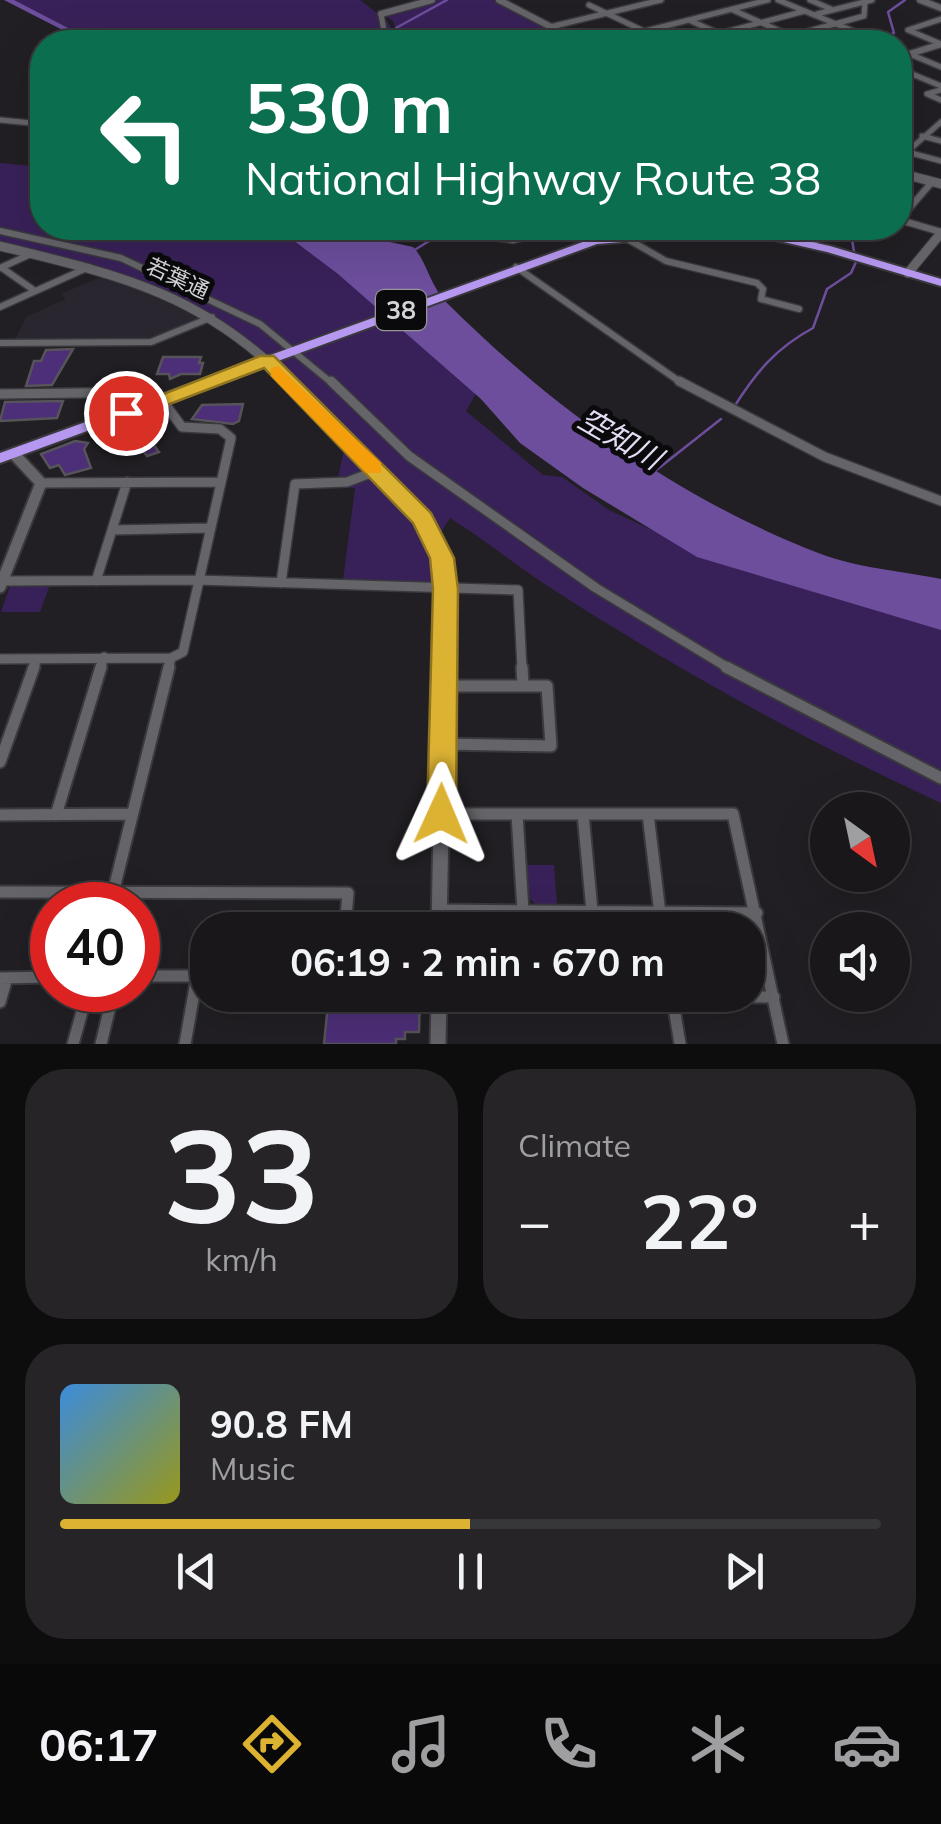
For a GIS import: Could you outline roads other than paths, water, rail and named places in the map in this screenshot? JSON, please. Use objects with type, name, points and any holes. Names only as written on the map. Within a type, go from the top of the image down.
[{"type":"highway","name":"38","points":[[7,456],[594,240]]},
{"type":"highway","name":"38","points":[[800,240],[941,283]]},
{"type":"street","points":[[384,30],[381,14],[432,0]]},
{"type":"street","points":[[499,0],[556,30]]},
{"type":"street","points":[[550,27],[660,0]]},
{"type":"street","points":[[741,0],[751,4]]},
{"type":"street","points":[[652,30],[768,0]]},
{"type":"street","points":[[778,0],[852,30]]},
{"type":"street","points":[[810,0],[834,10]]},
{"type":"street","points":[[920,0],[941,8]]},
{"type":"street","points":[[814,15],[869,1],[866,15],[814,30]]},
{"type":"street","points":[[589,5],[640,30]]},
{"type":"street","points":[[731,10],[778,30]]},
{"type":"street","points":[[735,30],[805,11]]},
{"type":"street","points":[[689,20],[710,30]]},
{"type":"street","points":[[908,30],[941,22]]},
{"type":"street","points":[[912,32],[941,44]]},
{"type":"street","points":[[912,53],[941,44]]},
{"type":"street","points":[[912,55],[941,67]]},
{"type":"street","points":[[912,75],[941,88]]},
{"type":"street","points":[[941,88],[927,94],[941,100]]},
{"type":"street","points":[[0,119],[30,122]]},
{"type":"street","points":[[912,144],[941,122]]},
{"type":"street","points":[[922,136],[941,141]]},
{"type":"street","points":[[912,153],[941,161]]},
{"type":"street","points":[[912,176],[937,183],[912,208]]},
{"type":"street","points":[[908,273],[941,233],[912,224]]},
{"type":"street","points":[[0,231],[30,238]]},
{"type":"street","points":[[39,240],[134,262],[260,324],[320,371],[409,456],[596,588],[757,684],[941,778]]},
{"type":"street","points":[[628,240],[634,247],[665,259],[757,283],[762,289],[761,299],[800,309]]},
{"type":"street","points":[[812,244],[816,240]]},
{"type":"street","name":"若葉通","points":[[0,246],[92,266],[165,292],[243,337],[433,534],[446,589],[440,910]]},
{"type":"street","points":[[1,268],[33,253]]},
{"type":"street","points":[[0,307],[92,266]]},
{"type":"street","points":[[1,268],[35,290]]},
{"type":"street","points":[[511,269],[605,336],[721,410],[806,451],[941,502]]},
{"type":"street","points":[[0,342],[151,342],[212,317]]},
{"type":"street","points":[[0,394],[156,392],[182,427],[220,429],[230,434],[197,580],[199,589],[182,652],[171,658],[0,659]]},
{"type":"street","points":[[7,456],[41,483],[220,482]]},
{"type":"street","points":[[281,583],[295,484],[347,482],[376,471]]},
{"type":"street","points":[[96,580],[126,482]]},
{"type":"street","points":[[41,483],[1,583],[197,580],[518,590],[523,686]]},
{"type":"street","points":[[112,530],[209,528]]},
{"type":"street","points":[[56,816],[104,657]]},
{"type":"street","points":[[116,882],[171,658]]},
{"type":"street","points":[[0,762],[37,659]]},
{"type":"street","points":[[442,744],[551,746],[547,686],[443,686]]},
{"type":"street","points":[[0,815],[132,814]]},
{"type":"street","points":[[441,814],[733,814],[757,912]]},
{"type":"street","points":[[517,814],[523,911]]},
{"type":"street","points":[[440,910],[592,912],[583,814]]},
{"type":"street","points":[[648,814],[660,912]]},
{"type":"street","points":[[0,892],[30,892]]},
{"type":"street","points":[[160,897],[348,892],[346,912]]},
{"type":"street","points":[[765,953],[782,1044]]},
{"type":"street","points":[[160,976],[190,976]]},
{"type":"street","points":[[0,1002],[4,978],[30,977]]},
{"type":"street","points":[[765,997],[774,997]]},
{"type":"street","points":[[73,1044],[82,1012]]},
{"type":"street","points":[[101,1044],[109,1012]]},
{"type":"street","points":[[186,1044],[194,1012]]},
{"type":"street","points":[[438,1044],[439,1012]]},
{"type":"street","points":[[675,1012],[680,1044]]},
{"type":"waterway","points":[[8,0],[67,30]]},
{"type":"waterway","points":[[396,30],[447,0]]},
{"type":"waterway","points":[[893,30],[888,12],[905,0]]},
{"type":"waterway","points":[[413,251],[431,240]]},
{"type":"waterway","points":[[852,240],[854,252]]},
{"type":"waterway","points":[[734,407],[768,362],[813,328],[827,289],[851,273],[856,262]]},
{"type":"waterway","name":"空知川","points":[[655,471],[721,419]]}]
